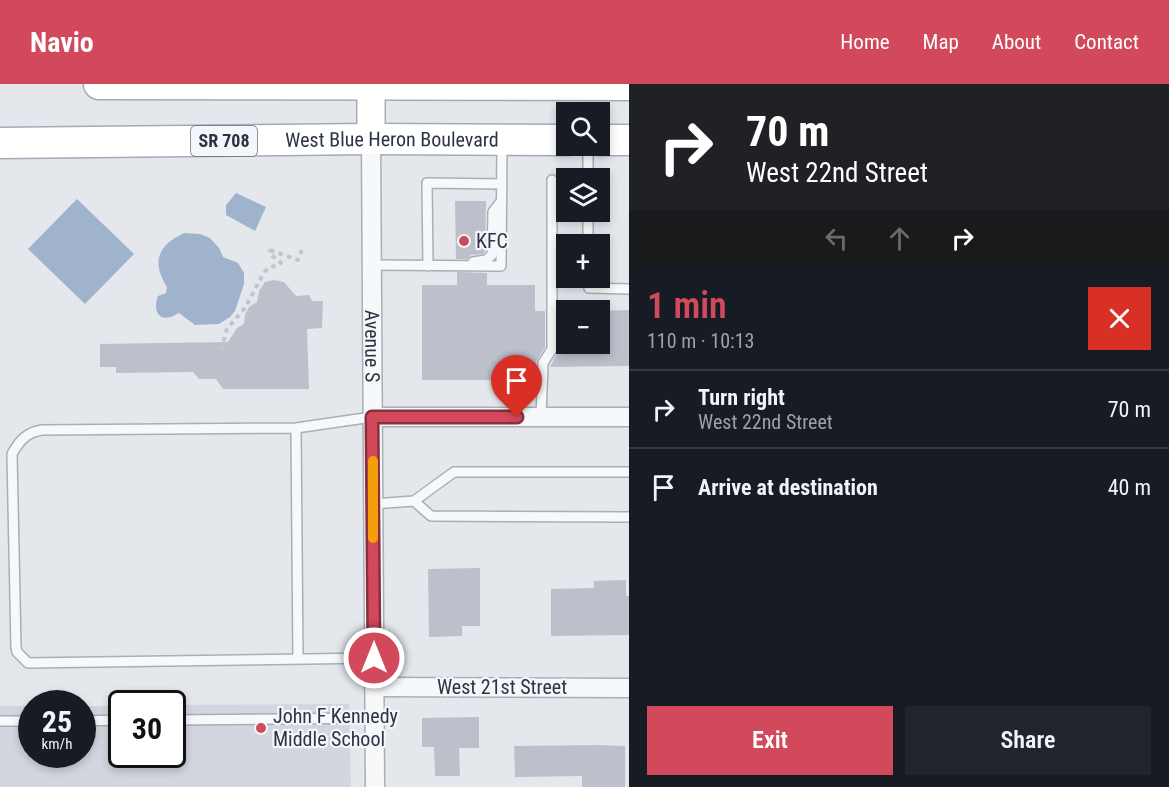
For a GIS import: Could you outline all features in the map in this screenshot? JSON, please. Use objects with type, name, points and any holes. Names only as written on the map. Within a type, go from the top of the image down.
[{"type":"main road","points":[[99,84],[629,85]]},
{"type":"main road","name":"West Blue Heron Boulevard","points":[[0,143],[372,139],[556,140]]},
{"type":"main road","points":[[610,140],[629,140]]},
{"type":"street","name":"Avenue S","points":[[371,84],[375,787]]},
{"type":"street","points":[[372,417],[629,417]]},
{"type":"street","name":"West 21st Street","points":[[374,687],[629,688]]},
{"type":"lane","points":[[372,265],[501,266],[502,140]]},
{"type":"lane","points":[[541,417],[543,363],[552,349],[552,180]]},
{"type":"lane","points":[[428,266],[427,183],[502,184]]},
{"type":"lane","points":[[450,266],[486,260],[492,255],[493,212],[502,200]]},
{"type":"lane","points":[[589,288],[629,289]]},
{"type":"lane","points":[[372,417],[296,428],[42,430],[26,435],[12,454],[16,647],[17,652],[28,663],[374,658]]},
{"type":"lane","points":[[296,428],[298,659]]},
{"type":"lane","points":[[373,504],[414,501],[454,472],[629,472]]},
{"type":"lane","points":[[414,501],[431,516],[629,517]]},
{"type":"lane","points":[[186,720],[374,718]]},
{"type":"lane","points":[[0,721],[18,721]]},
{"type":"path","points":[[221,350],[227,329],[245,308],[267,269],[281,263],[269,253],[270,250],[298,260],[303,247]]},
{"type":"shaded area","points":[[349,704],[351,787],[0,787],[0,706],[18,706],[18,768],[96,768],[96,706],[108,706],[108,768],[186,768],[186,705]]},
{"type":"water","points":[[236,193],[266,207],[255,231],[226,215],[226,205]]},
{"type":"water","points":[[77,199],[134,254],[85,304],[28,249]]},
{"type":"water","points":[[184,233],[200,234],[210,238],[223,257],[238,263],[244,273],[244,284],[235,311],[219,324],[195,325],[179,313],[165,318],[161,317],[157,311],[158,296],[166,293],[167,287],[159,270],[160,255],[168,243]]},
{"type":"building","points":[[455,201],[486,201],[485,252],[483,254],[471,255],[467,259],[456,259]]},
{"type":"building","points":[[457,272],[487,273],[487,285],[535,285],[535,311],[545,311],[545,347],[536,362],[535,380],[422,380],[422,285],[457,285]]},
{"type":"building","points":[[274,280],[284,282],[296,296],[309,295],[312,301],[323,301],[322,328],[307,329],[309,389],[223,389],[216,379],[199,379],[193,372],[116,373],[116,367],[100,367],[100,344],[228,342],[237,328],[244,324],[249,307],[257,302],[259,291],[265,282]]},
{"type":"building","points":[[629,310],[629,366],[550,367],[557,354],[610,354],[610,311]]},
{"type":"building","points":[[480,568],[480,626],[462,626],[462,636],[429,637],[428,569]]},
{"type":"building","points":[[626,580],[626,596],[629,596],[629,635],[551,636],[551,589],[594,588],[594,581]]},
{"type":"building","points":[[479,717],[479,748],[459,748],[460,776],[435,776],[434,747],[422,747],[422,718]]},
{"type":"building","points":[[514,746],[625,746],[625,787],[582,787],[582,776],[515,777]]},
{"type":"slow traffic","points":[[373,461],[373,538]]},
{"type":"place","name":"KFC","points":[[464,241]]},
{"type":"place","name":"John F Kennedy Middle School","points":[[261,728]]},
{"type":"route","points":[[374,658],[372,417],[517,417]]}]
